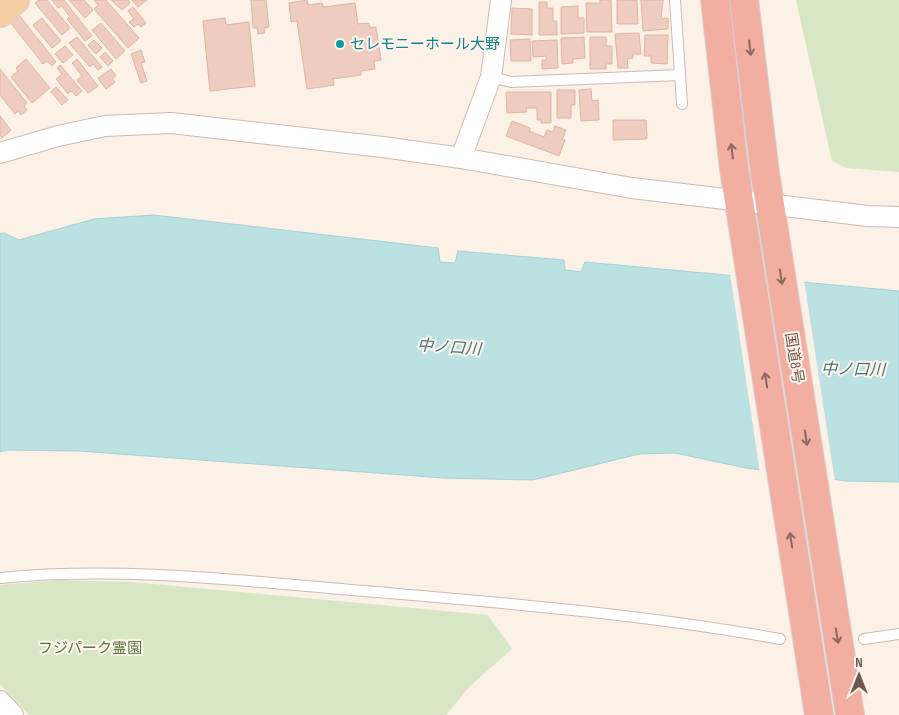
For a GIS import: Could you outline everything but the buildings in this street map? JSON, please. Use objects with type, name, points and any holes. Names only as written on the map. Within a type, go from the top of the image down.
[{"type":"highway","name":"国道8号","points":[[715,0],[734,169],[819,715]]},
{"type":"highway","name":"国道8号","points":[[744,0],[764,173],[850,715]]},
{"type":"main road","points":[[0,12],[15,0]]},
{"type":"street","points":[[461,158],[491,77],[501,0]]},
{"type":"street","points":[[0,153],[58,136],[105,126],[171,123],[461,158],[632,188],[740,199],[772,216],[899,217]]},
{"type":"street","points":[[0,701],[12,715]]},
{"type":"lane","points":[[675,0],[682,104]]},
{"type":"lane","points":[[491,77],[511,82],[680,75]]},
{"type":"lane","points":[[0,578],[44,574],[145,575],[250,581],[563,609],[724,628],[780,640]]},
{"type":"lane","points":[[864,639],[899,634]]},
{"type":"green space","points":[[796,0],[899,0],[899,172],[846,168],[832,161]]},
{"type":"green space","name":"フジパーク霊園","points":[[59,580],[132,582],[488,615],[512,649],[469,687],[446,715],[29,715],[0,684],[0,585]]},
{"type":"water","name":"中ノ口川","points":[[154,215],[438,248],[440,262],[455,263],[458,251],[564,260],[565,270],[581,272],[585,262],[899,291],[899,482],[847,481],[746,468],[675,453],[639,454],[533,480],[444,478],[79,451],[8,450],[0,452],[0,234],[4,233],[19,240],[94,219]]},
{"type":"pier","points":[[730,273],[804,280],[835,482],[760,473]]},
{"type":"place","name":"セレモニーホール大野","points":[[340,44]]}]
